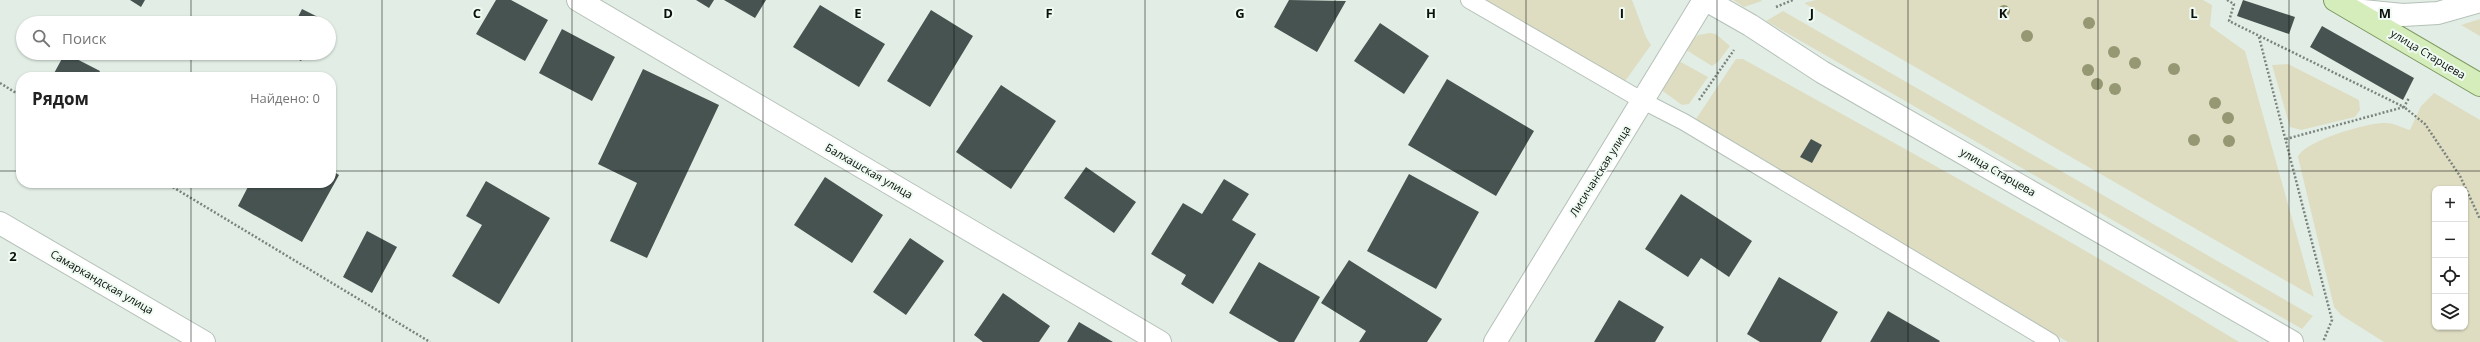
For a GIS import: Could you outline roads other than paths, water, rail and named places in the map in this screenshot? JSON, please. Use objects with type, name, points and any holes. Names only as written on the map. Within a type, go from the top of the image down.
[{"type":"main road","name":"улица Старцева","points":[[2344,5],[2480,85]]},
{"type":"street","name":"Балхашская улица","points":[[578,0],[1160,342]]},
{"type":"street","name":"Лисичанская улица","points":[[1495,342],[1705,0]]},
{"type":"street","name":"улица Старцева","points":[[1705,0],[1750,25],[1822,72],[2292,342]]},
{"type":"street","points":[[2344,5],[2404,15],[2438,12],[2480,1]]},
{"type":"street","name":"Самаркандская улица","points":[[0,223],[204,342]]},
{"type":"lane","points":[[1469,0],[1642,101],[1684,122],[2051,342]]}]
